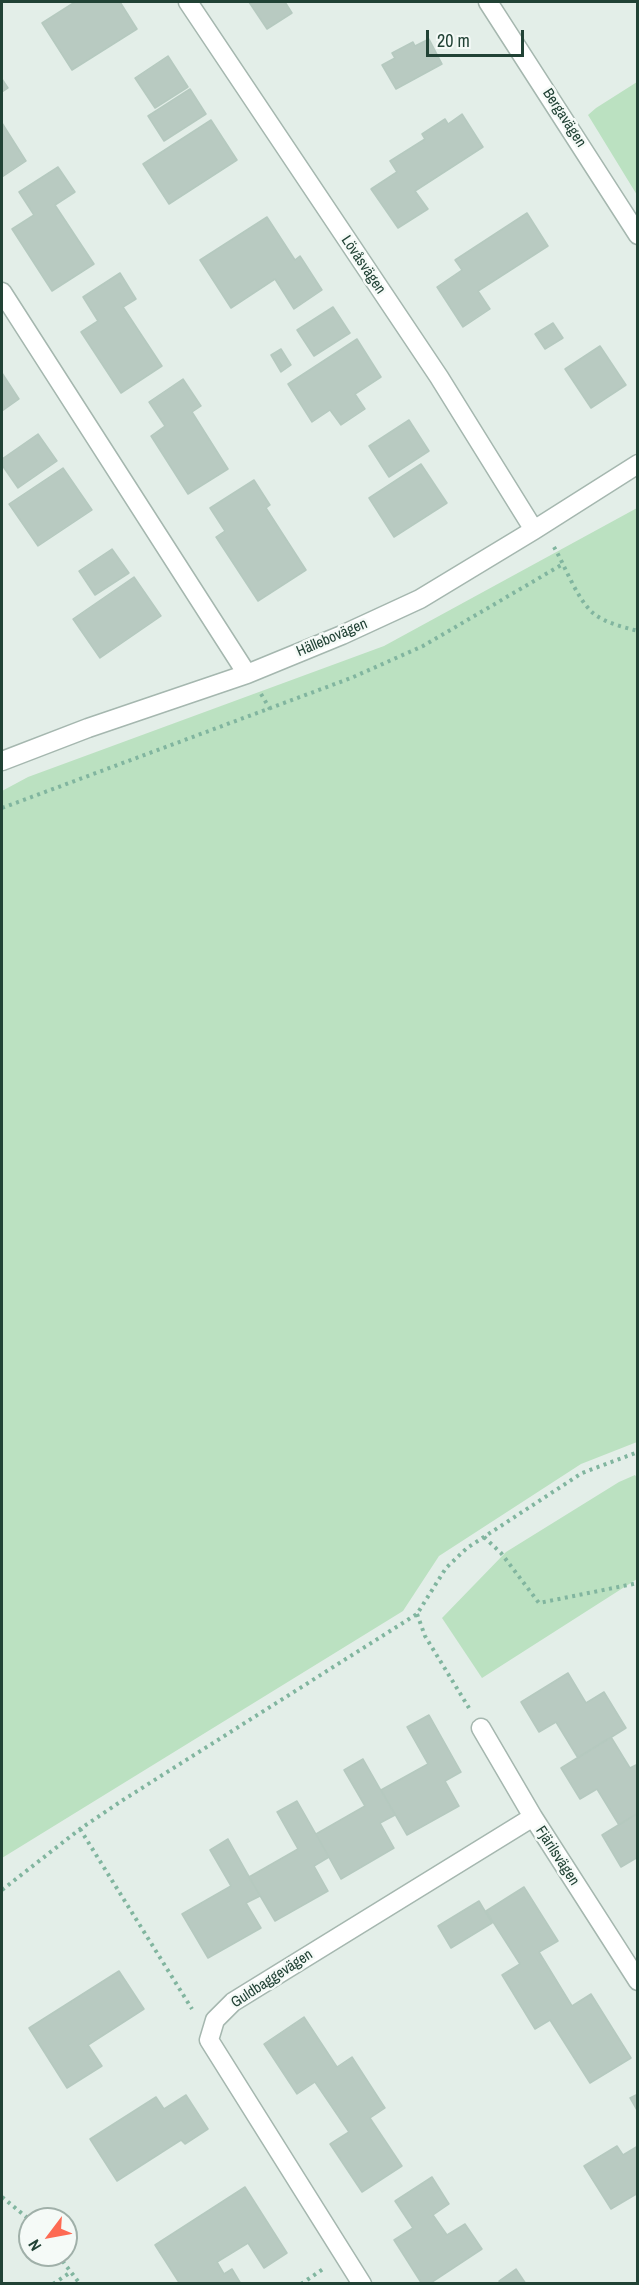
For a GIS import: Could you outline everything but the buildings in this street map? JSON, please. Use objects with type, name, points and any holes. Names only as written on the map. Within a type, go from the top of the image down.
[{"type":"street","name":"Lövåsvägen","points":[[188,2],[438,377],[534,530]]},
{"type":"street","name":"Bergavägen","points":[[488,2],[638,235]]},
{"type":"street","points":[[2,292],[247,674]]},
{"type":"street","name":"Hällebovägen","points":[[2,761],[88,728],[247,674],[342,635],[420,598],[638,464]]},
{"type":"street","name":"Fjärilsvägen","points":[[481,1728],[532,1817],[638,1981]]},
{"type":"street","name":"Guldbaggevägen","points":[[210,2038],[214,2020],[233,2002],[532,1817]]},
{"type":"street","points":[[210,2038],[209,2040],[362,2283]]},
{"type":"path","points":[[550,542],[593,613],[609,622],[638,631]]},
{"type":"path","points":[[2,808],[371,669],[423,646],[563,564]]},
{"type":"path","points":[[2,1890],[80,1829],[123,1800],[417,1614],[446,1568],[467,1548],[582,1473],[638,1452]]},
{"type":"path","points":[[484,1537],[501,1553],[539,1603],[638,1583]]},
{"type":"path","points":[[417,1614],[425,1636],[481,1728]]},
{"type":"path","points":[[80,1829],[210,2038]]},
{"type":"path","points":[[2,2197],[18,2210]]},
{"type":"path","points":[[67,2267],[80,2283]]},
{"type":"path","points":[[53,2283],[71,2272]]},
{"type":"green space","points":[[637,82],[637,195],[588,115]]},
{"type":"green space","points":[[637,508],[637,1442],[581,1464],[439,1556],[403,1611],[2,1858],[2,791],[28,777],[384,646]]},
{"type":"green space","points":[[635,1475],[638,1480],[637,1579],[482,1678],[442,1618],[506,1552],[619,1482]]}]
